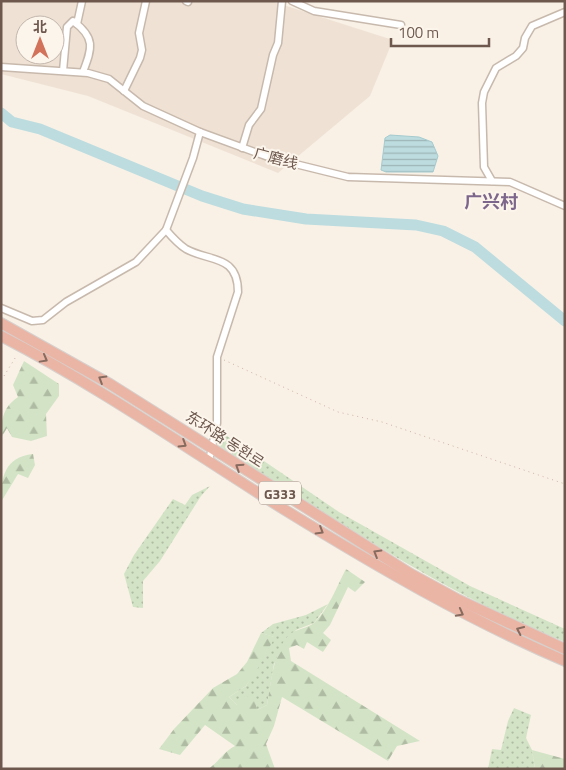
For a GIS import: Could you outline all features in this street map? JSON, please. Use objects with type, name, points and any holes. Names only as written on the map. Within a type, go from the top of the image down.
[{"type":"highway","name":"东环路 동환로","points":[[1,323],[110,384],[411,574],[456,600],[565,650]]},
{"type":"highway","name":"东环路 동환로","points":[[1,336],[75,376],[400,580],[473,620],[565,661]]},
{"type":"street","points":[[77,24],[82,1]]},
{"type":"street","points":[[124,91],[142,50],[139,33],[146,1]]},
{"type":"street","points":[[242,148],[249,125],[261,110],[278,43],[282,1]]},
{"type":"street","points":[[292,1],[314,11],[401,25]]},
{"type":"street","points":[[492,181],[484,167],[482,103],[484,92],[496,68],[516,56],[523,48],[525,38],[532,26],[565,12]]},
{"type":"street","points":[[63,71],[67,27],[73,21],[90,41],[91,49],[83,72]]},
{"type":"street","name":"广磨线","points":[[1,67],[83,72],[109,80],[143,106],[200,132],[272,158],[348,177],[510,182],[565,206]]},
{"type":"street","points":[[1,308],[32,322],[43,320],[73,297],[136,262],[166,230],[193,158],[200,132]]},
{"type":"street","points":[[166,230],[174,240],[187,250],[221,261],[235,274],[238,292],[217,357],[217,423],[213,450],[209,461]]},
{"type":"path","points":[[4,376],[22,347]]},
{"type":"path","points":[[217,357],[338,412],[382,422],[516,469],[565,484]]},
{"type":"shaded area","points":[[1,1],[271,1],[393,40],[370,96],[278,173],[88,96],[1,74]]},
{"type":"green space","points":[[24,361],[59,384],[59,396],[46,414],[47,436],[31,441],[12,437],[7,428],[1,438],[4,414],[9,405],[18,397],[13,385]]},
{"type":"green space","points":[[221,432],[339,512],[470,586],[565,629],[565,642],[519,622],[430,577],[344,526],[218,445]]},
{"type":"green space","points":[[33,454],[35,465],[28,478],[18,474],[1,502],[3,477],[10,464],[16,459]]},
{"type":"green space","points":[[210,486],[201,496],[160,561],[143,581],[143,608],[133,607],[124,574],[134,555],[173,499],[185,505],[192,495]]},
{"type":"green space","points":[[346,569],[365,582],[355,592],[348,587],[330,625],[323,633],[331,640],[323,652],[307,642],[304,649],[297,645],[289,648],[291,661],[420,741],[397,746],[388,761],[282,697],[274,726],[266,744],[275,769],[208,769],[235,746],[205,725],[180,755],[159,749],[174,729],[213,688],[237,674],[247,662],[261,633],[275,637],[246,686],[229,697],[237,705],[245,696],[254,697],[257,710],[267,705],[273,669],[283,643],[294,631],[315,622],[329,604]]},
{"type":"green space","points":[[328,604],[314,623],[296,630],[274,664],[267,705],[257,710],[237,705],[229,697],[246,686],[274,637],[261,633],[273,624],[306,615]]},
{"type":"green space","points":[[514,708],[531,715],[526,738],[532,750],[535,769],[488,769],[492,749],[501,750],[508,721]]},
{"type":"green space","points":[[532,750],[565,759],[565,769],[535,769]]},
{"type":"water","points":[[390,135],[419,137],[432,142],[438,156],[433,172],[386,172],[381,170],[385,138]]},
{"type":"waterway","points":[[1,113],[12,122],[40,129],[202,196],[243,209],[306,219],[416,225],[443,231],[475,247],[565,321]]},
{"type":"district","name":"广兴村","points":[[491,201]]}]
